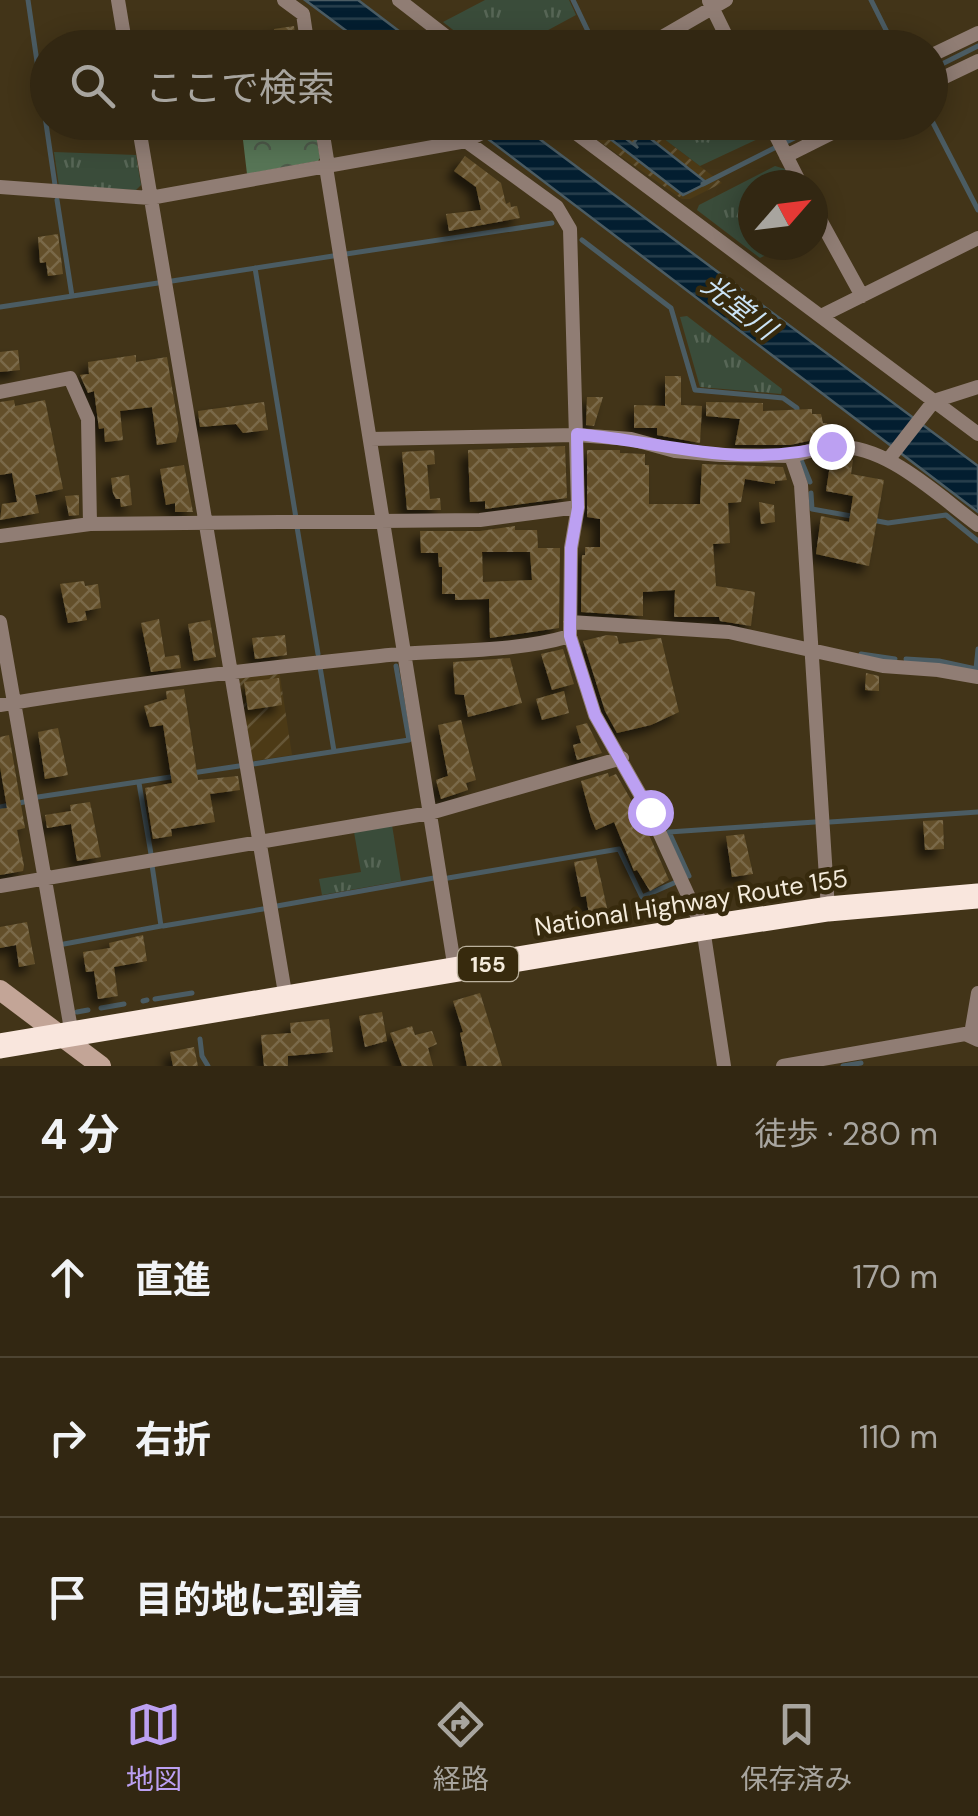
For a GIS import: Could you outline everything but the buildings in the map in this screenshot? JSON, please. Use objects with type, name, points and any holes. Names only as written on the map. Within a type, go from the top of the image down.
[{"type":"highway","name":"National Highway Route 155","points":[[0,1046],[828,908],[978,896]]},
{"type":"street","points":[[118,0],[123,30]]},
{"type":"street","points":[[284,0],[302,14],[305,30]]},
{"type":"street","points":[[399,0],[438,30]]},
{"type":"street","points":[[415,0],[425,20]]},
{"type":"street","points":[[672,30],[716,3],[726,30]]},
{"type":"street","points":[[948,47],[978,33]]},
{"type":"street","points":[[948,75],[978,60]]},
{"type":"street","points":[[141,140],[286,999]]},
{"type":"street","points":[[323,140],[455,970]]},
{"type":"street","points":[[0,186],[150,198],[468,140],[557,207],[570,229],[577,434],[578,508],[571,548],[570,629],[595,715],[650,812],[703,928],[724,1066]]},
{"type":"street","points":[[585,140],[823,315],[930,406],[978,434]]},
{"type":"street","points":[[778,140],[793,170]]},
{"type":"street","points":[[828,234],[862,296]]},
{"type":"street","points":[[823,315],[978,238]]},
{"type":"street","points":[[0,392],[70,378],[88,419],[90,524]]},
{"type":"street","points":[[889,458],[930,406],[978,387]]},
{"type":"street","points":[[370,439],[577,434],[705,454],[790,456],[831,446],[861,450],[889,458],[978,524]]},
{"type":"street","points":[[790,456],[801,485],[828,908]]},
{"type":"street","points":[[0,536],[90,524],[480,520],[578,508]]},
{"type":"street","points":[[0,622],[7,704],[44,878],[66,1036]]},
{"type":"street","points":[[7,704],[230,671],[542,644],[570,629],[729,632],[883,666],[978,677]]},
{"type":"street","points":[[0,886],[430,813],[622,758]]},
{"type":"street","points":[[0,990],[101,1066]]},
{"type":"street","points":[[783,1066],[974,1037],[978,992]]},
{"type":"shaded area","points":[[597,140],[665,140],[722,183],[682,199]]},
{"type":"shaded area","points":[[279,670],[292,755],[253,761],[238,682],[246,673]]},
{"type":"green space","points":[[485,0],[569,0],[576,15],[548,30],[453,30],[443,22]]},
{"type":"green space","points":[[243,140],[317,140],[318,161],[247,174]]},
{"type":"green space","points":[[666,140],[756,140],[700,166]]},
{"type":"green space","points":[[54,152],[136,155],[141,185],[136,190],[59,186]]},
{"type":"green space","points":[[738,185],[738,241],[697,210],[699,205]]},
{"type":"green space","points":[[687,316],[782,389],[781,394],[700,387],[680,317]]},
{"type":"green space","points":[[392,825],[401,881],[322,895],[319,879],[361,872],[354,832]]},
{"type":"water","points":[[305,0],[358,0],[398,30],[345,30]]},
{"type":"water","name":"光堂川","points":[[489,140],[541,140],[978,466],[978,512]]},
{"type":"water","points":[[612,140],[627,140],[638,148],[636,140],[652,140],[707,183],[683,195]]},
{"type":"waterway","points":[[28,0],[32,30]]},
{"type":"waterway","points":[[573,0],[587,30]]},
{"type":"waterway","points":[[871,0],[886,30]]},
{"type":"waterway","points":[[948,61],[978,46]]},
{"type":"waterway","points":[[48,140],[55,185]]},
{"type":"waterway","points":[[703,184],[790,140]]},
{"type":"waterway","points":[[942,140],[978,210]]},
{"type":"waterway","points":[[57,200],[72,296]]},
{"type":"waterway","points":[[346,254],[552,223]]},
{"type":"waterway","points":[[582,240],[671,308],[695,390],[783,398],[797,408],[797,415]]},
{"type":"waterway","points":[[172,281],[333,256]]},
{"type":"waterway","points":[[255,268],[296,518]]},
{"type":"waterway","points":[[0,307],[158,283]]},
{"type":"waterway","points":[[801,460],[810,482]]},
{"type":"waterway","points":[[811,493],[812,509],[857,517]]},
{"type":"waterway","points":[[872,520],[888,523],[946,515],[978,541]]},
{"type":"waterway","points":[[297,527],[318,654]]},
{"type":"waterway","points":[[906,659],[976,669],[978,649]]},
{"type":"waterway","points":[[861,654],[895,659]]},
{"type":"waterway","points":[[253,764],[409,740],[396,666]]},
{"type":"waterway","points":[[320,667],[334,751]]},
{"type":"waterway","points":[[192,773],[239,766]]},
{"type":"waterway","points":[[38,797],[177,776]]},
{"type":"waterway","points":[[139,783],[151,854]]},
{"type":"waterway","points":[[0,807],[24,802]]},
{"type":"waterway","points":[[830,822],[978,812]]},
{"type":"waterway","points":[[689,876],[669,832],[815,822]]},
{"type":"waterway","points":[[448,878],[619,849],[642,897],[674,883]]},
{"type":"waterway","points":[[64,944],[161,926],[152,865]]},
{"type":"waterway","points":[[277,906],[434,878]]},
{"type":"waterway","points":[[163,926],[263,909]]},
{"type":"waterway","points":[[155,999],[192,993]]},
{"type":"waterway","points":[[143,1001],[147,1000]]},
{"type":"waterway","points":[[101,1008],[124,1004]]},
{"type":"waterway","points":[[77,1012],[88,1010]]},
{"type":"waterway","points":[[200,1039],[208,1066]]},
{"type":"waterway","points":[[843,1066],[861,1063]]},
{"type":"route","points":[[650,812],[595,715],[570,636],[571,548],[578,508],[577,434],[720,456],[790,456],[831,446]]}]
